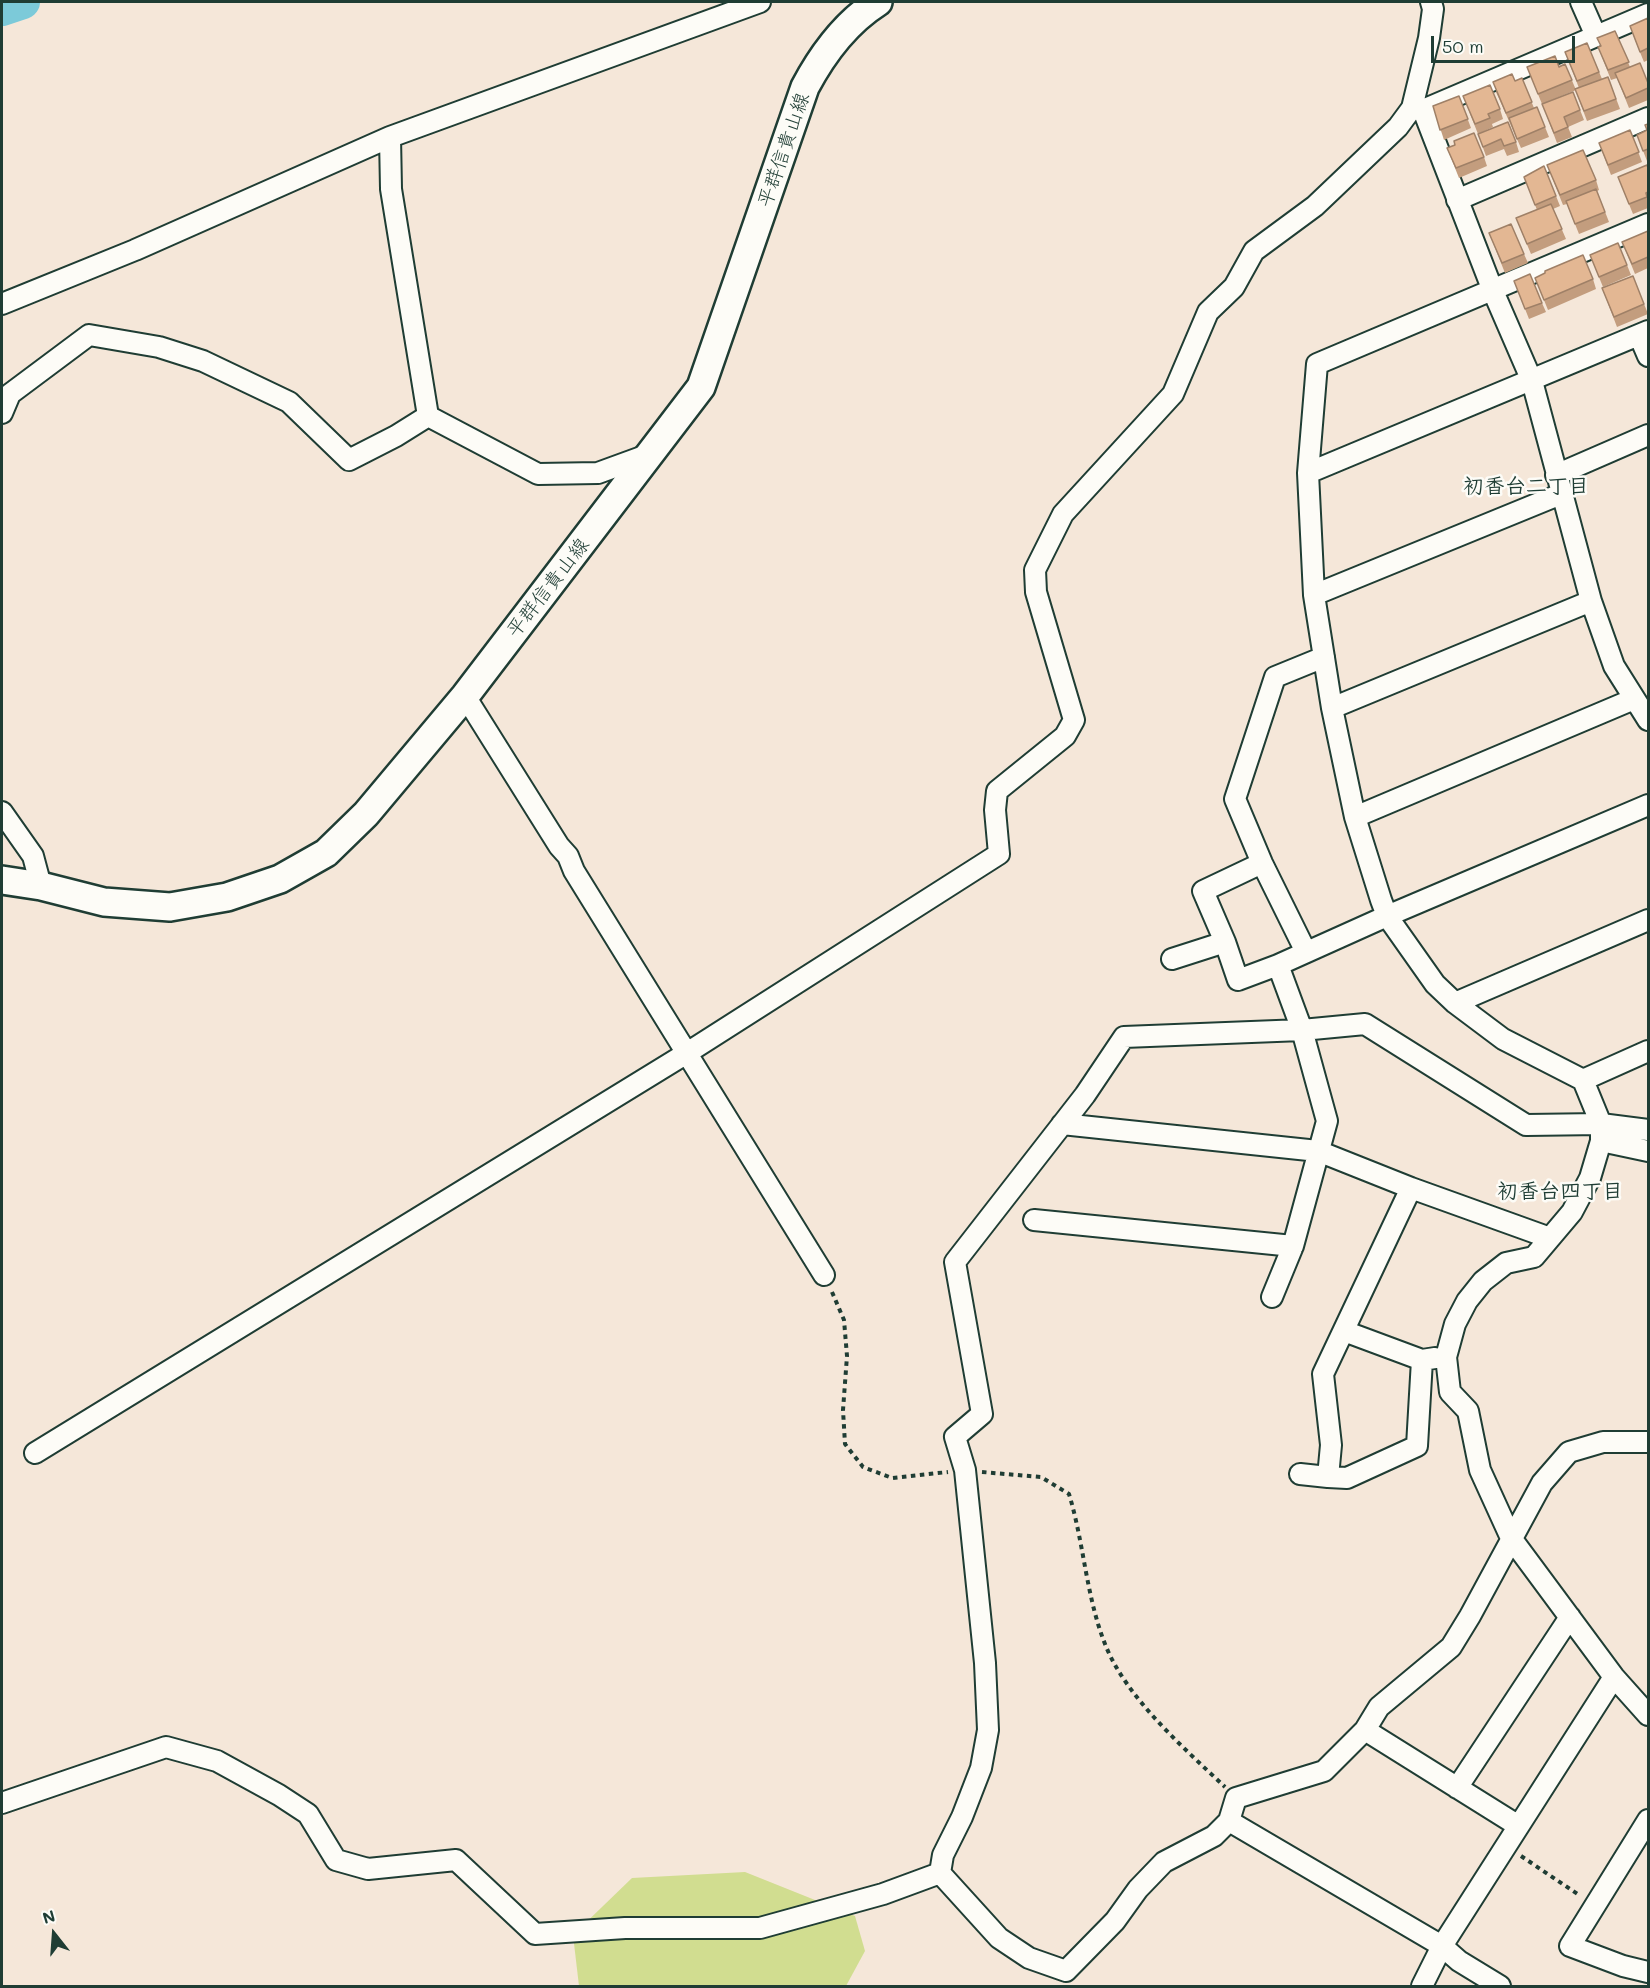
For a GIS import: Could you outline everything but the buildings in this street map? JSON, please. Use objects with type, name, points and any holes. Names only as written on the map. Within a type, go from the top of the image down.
[{"type":"main road","name":"平群信貴山線","points":[[2,880],[41,886],[104,902],[170,907],[227,897],[280,879],[326,853],[358,821],[465,696],[701,387],[805,87],[821,58],[841,32],[878,2]]},
{"type":"street","points":[[5,300],[135,250],[390,137],[760,2]]},
{"type":"street","points":[[1431,2],[1433,9],[1417,109],[1532,381],[1591,601],[1614,666],[1648,720]]},
{"type":"street","points":[[1581,2],[1596,36]]},
{"type":"street","points":[[35,1453],[687,1053],[999,854],[995,810],[997,791],[1065,736],[1074,720],[1036,592],[1035,570],[1063,514],[1173,394],[1208,312],[1234,287],[1254,251],[1315,206],[1417,109],[1648,14]]},
{"type":"street","points":[[1457,200],[1648,118]]},
{"type":"street","points":[[390,137],[391,189],[428,416]]},
{"type":"street","points":[[1648,224],[1317,364],[1308,473],[1314,595],[1332,708],[1355,817],[1387,916],[1435,984],[1455,1003],[1503,1039],[1582,1080],[1601,1133],[1590,1178],[1572,1212],[1534,1257],[1506,1263],[1484,1281],[1467,1302],[1455,1324],[1446,1357],[1450,1392],[1468,1411],[1480,1470],[1511,1538],[1614,1677],[1648,1715]]},
{"type":"street","points":[[1308,473],[1644,333],[1648,356]]},
{"type":"street","points":[[2,413],[10,394],[89,335],[159,347],[203,361],[235,376],[289,402],[349,460],[396,436],[428,416]]},
{"type":"street","points":[[428,416],[538,474],[598,473],[651,454]]},
{"type":"street","points":[[1314,595],[1559,485],[1648,435]]},
{"type":"street","points":[[1332,708],[1591,601]]},
{"type":"street","points":[[1306,952],[1262,862],[1235,799],[1275,677],[1324,657]]},
{"type":"street","points":[[465,696],[559,846],[568,856],[574,871],[824,1275]]},
{"type":"street","points":[[1355,817],[1634,699]]},
{"type":"street","points":[[1262,862],[1203,891],[1225,942],[1238,980],[1278,965],[1648,805]]},
{"type":"street","points":[[2,812],[33,856],[41,886]]},
{"type":"street","points":[[1455,1003],[1648,920]]},
{"type":"street","points":[[1172,959],[1225,942]]},
{"type":"street","points":[[1272,1297],[1293,1246],[1327,1121],[1302,1030],[1278,965]]},
{"type":"street","points":[[940,1873],[943,1855],[962,1817],[981,1768],[988,1730],[985,1663],[965,1470],[955,1437],[981,1414],[955,1262],[1062,1124],[1124,1037],[1302,1030],[1365,1024],[1526,1125],[1601,1133],[1648,1130]]},
{"type":"street","points":[[1582,1080],[1648,1051]]},
{"type":"street","points":[[1062,1124],[1318,1151],[1411,1188],[1550,1238]]},
{"type":"street","points":[[1601,1133],[1648,1151]]},
{"type":"street","points":[[1328,1477],[1331,1445],[1323,1374],[1411,1188]]},
{"type":"street","points":[[1034,1220],[1293,1246]]},
{"type":"street","points":[[1344,1331],[1422,1360],[1446,1357]]},
{"type":"street","points":[[1300,1474],[1347,1478],[1417,1446],[1422,1360]]},
{"type":"street","points":[[940,1873],[999,1938],[1029,1958],[1068,1979],[1138,1889],[1164,1862],[1214,1836],[1229,1821],[1236,1798],[1324,1771],[1365,1730],[1379,1707],[1451,1647],[1542,1483],[1569,1452],[1603,1442],[1648,1442]]},
{"type":"street","points":[[1457,1788],[1570,1617]]},
{"type":"street","points":[[1422,1986],[1442,1946],[1517,1825],[1614,1677]]},
{"type":"street","points":[[1365,1730],[1517,1825]]},
{"type":"street","points":[[2,1803],[166,1747],[217,1761],[308,1814],[336,1860],[368,1869],[456,1860],[535,1934],[625,1928],[760,1928],[883,1894],[940,1873]]},
{"type":"street","points":[[1648,1820],[1570,1946],[1623,1966],[1648,1972]]},
{"type":"street","points":[[1229,1821],[1442,1946],[1459,1961],[1500,1986]]},
{"type":"path","points":[[824,1275],[844,1320],[847,1356],[843,1410],[845,1444],[863,1467],[892,1478],[965,1470],[1041,1477],[1069,1494],[1078,1523],[1089,1590],[1105,1643],[1116,1668],[1165,1730],[1236,1798]]},
{"type":"path","points":[[1505,1846],[1595,1905]]},
{"type":"green space","points":[[745,1872],[855,1916],[865,1951],[846,1986],[579,1986],[573,1935],[632,1878]]},
{"type":"waterway","points":[[2,9],[23,2]]},
{"type":"district","name":"初香台二丁目","points":[[1526,487]]},
{"type":"district","name":"初香台四丁目","points":[[1560,1192]]}]
